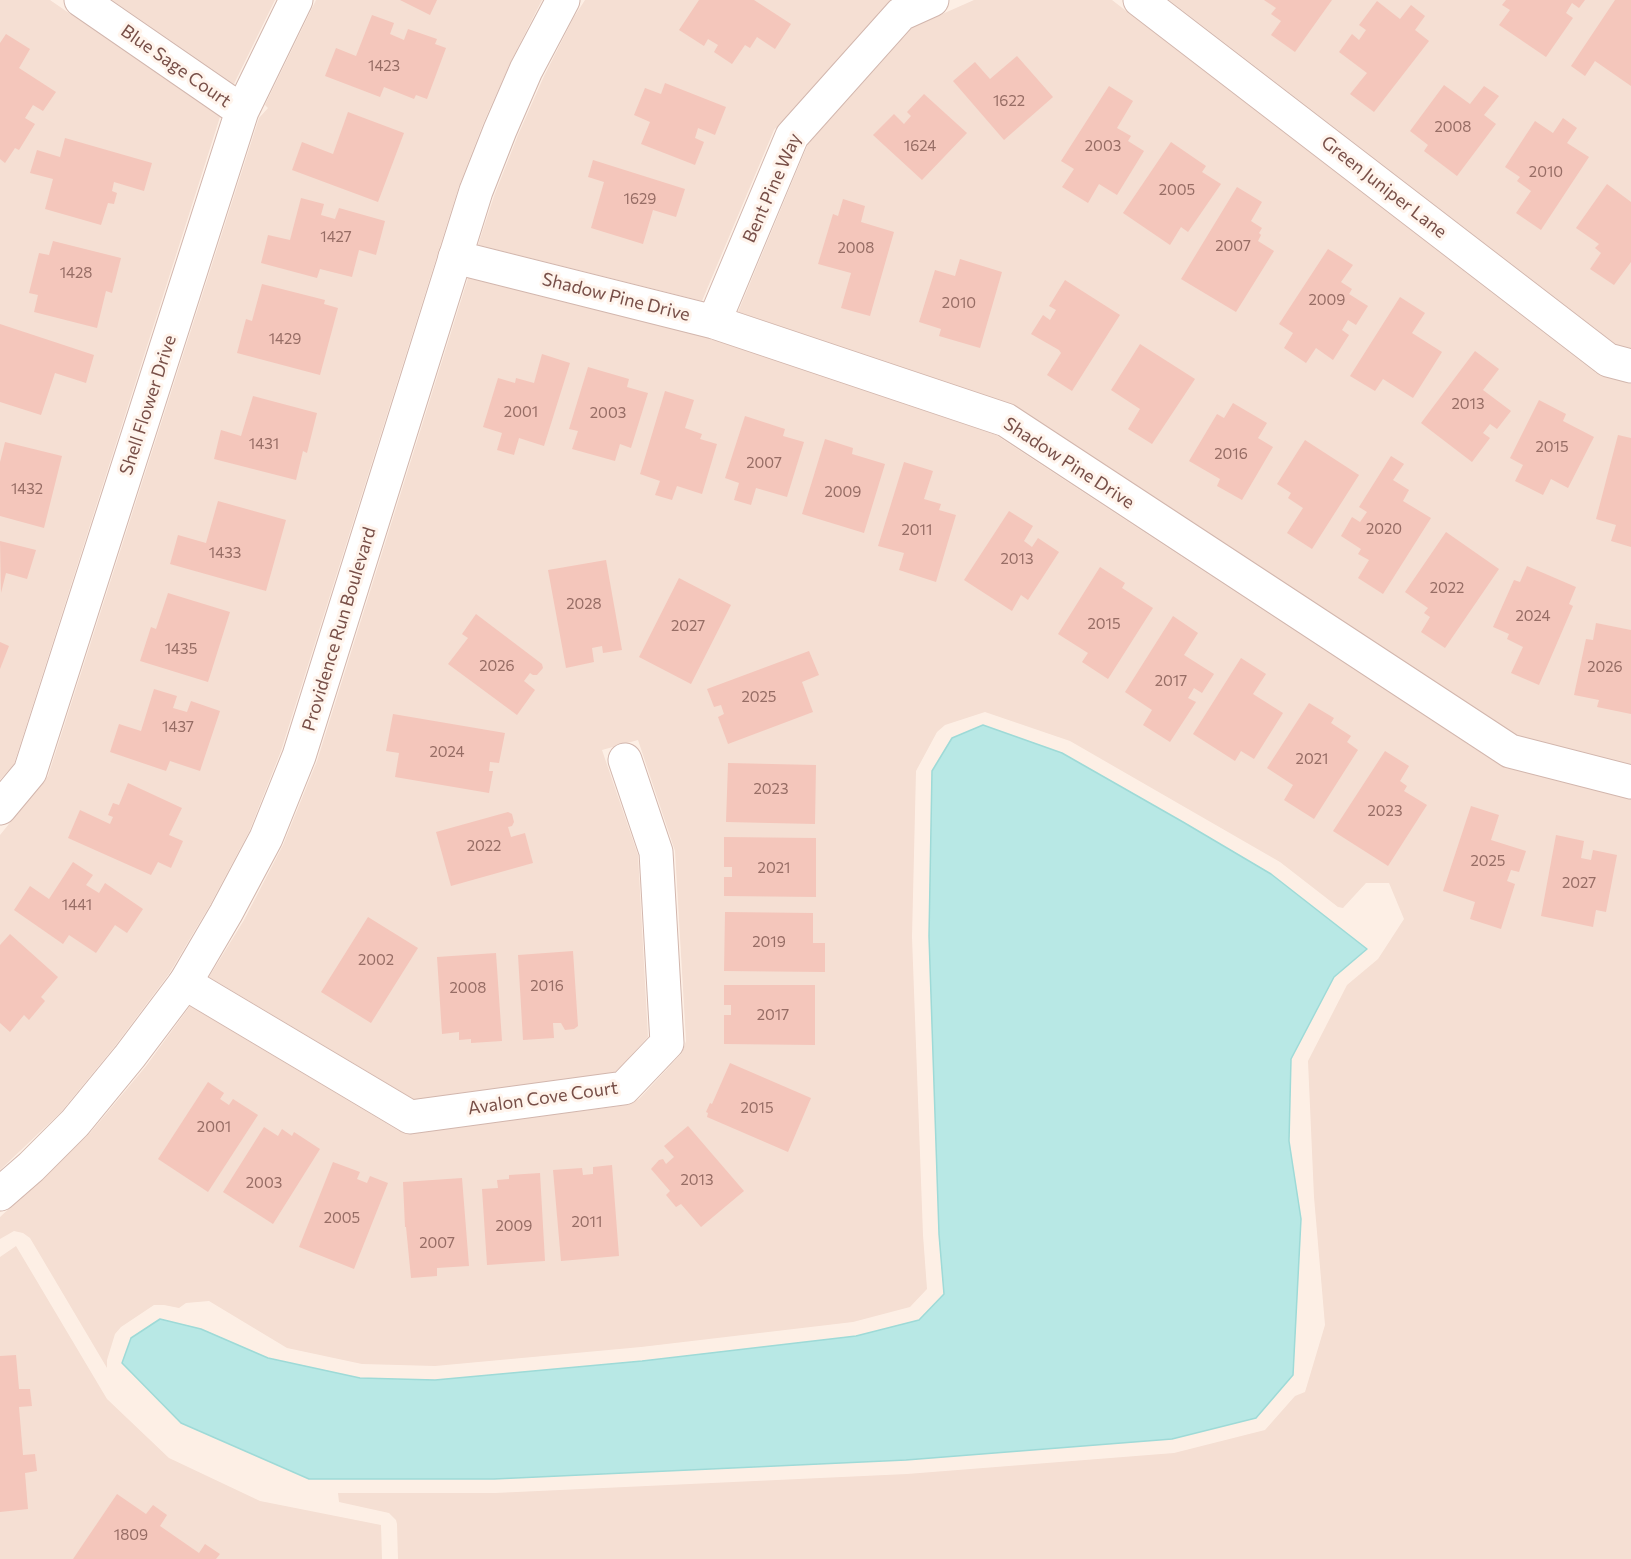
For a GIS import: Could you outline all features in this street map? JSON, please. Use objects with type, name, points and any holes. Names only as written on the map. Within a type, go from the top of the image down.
[{"type":"street","name":"Blue Sage Court","points":[[81,0],[242,111]]},
{"type":"street","name":"Shell Flower Drive","points":[[0,808],[30,772],[242,111],[296,0]]},
{"type":"street","name":"Providence Run Boulevard","points":[[0,1194],[75,1123],[130,1056],[185,983],[266,838],[299,756],[476,191],[526,70],[563,0]]},
{"type":"street","name":"Bent Pine Way","points":[[714,322],[792,136],[901,14],[932,0]]},
{"type":"street","name":"Green Juniper Lane","points":[[1140,0],[1608,360],[1631,366]]},
{"type":"street","name":"Shadow Pine Drive","points":[[455,257],[714,322],[1005,420],[1510,751],[1631,782]]},
{"type":"street","name":"Avalon Cove Court","points":[[185,983],[410,1117],[624,1088],[667,1042],[656,852],[625,760]]},
{"type":"shaded area","points":[[0,0],[50,0],[220,117],[14,764],[0,780]]},
{"type":"shaded area","points":[[112,0],[275,0],[234,84]]},
{"type":"shaded area","points":[[316,0],[542,0],[510,63],[459,186],[281,751],[249,832],[210,905],[169,974],[115,1046],[61,1112],[0,1170],[0,835],[48,776],[259,118],[268,108],[265,105]]},
{"type":"shaded area","points":[[585,0],[891,0],[774,130],[702,301],[478,245],[518,135],[544,76]]},
{"type":"shaded area","points":[[974,0],[1112,0],[1596,373],[1631,384],[1631,765],[1518,736],[1017,407],[738,312],[808,144],[913,27]]},
{"type":"shaded area","points":[[1169,0],[1631,0],[1631,349],[1617,345]]},
{"type":"shaded area","points":[[468,278],[708,337],[996,435],[1498,764],[1631,799],[1631,1559],[398,1559],[397,1524],[389,1513],[339,1502],[338,1493],[495,1493],[907,1474],[1174,1453],[1265,1430],[1295,1396],[1305,1392],[1325,1325],[1314,1197],[1308,1061],[1347,985],[1378,959],[1404,919],[1389,883],[1366,883],[1343,908],[1338,907],[1280,862],[1070,741],[985,712],[945,725],[937,732],[916,771],[912,937],[927,1289],[910,1307],[853,1322],[641,1347],[435,1366],[362,1364],[287,1348],[209,1301],[186,1303],[179,1308],[154,1305],[121,1327],[115,1334],[107,1360],[107,1368],[30,1238],[14,1231],[0,1239],[0,1217],[90,1133],[146,1066],[190,1006],[399,1131],[413,1133],[627,1105],[639,1099],[682,1053],[686,1041],[675,851],[638,740],[602,750],[638,855],[648,1037],[615,1073],[415,1100],[209,977],[244,920],[283,845],[317,761]]},
{"type":"shaded area","points":[[16,1246],[107,1399],[169,1458],[260,1501],[381,1525],[382,1559],[0,1559],[0,1257]]},
{"type":"water","points":[[983,725],[1062,753],[1183,822],[1271,874],[1367,949],[1334,977],[1291,1059],[1289,1141],[1301,1219],[1293,1375],[1256,1418],[1172,1439],[906,1460],[494,1479],[309,1479],[181,1423],[122,1363],[131,1338],[160,1319],[201,1329],[268,1358],[360,1378],[435,1380],[642,1361],[856,1336],[919,1320],[944,1294],[939,1234],[929,936],[932,771],[952,738]]},
{"type":"building","points":[[400,0],[437,0],[430,15]]},
{"type":"building","points":[[699,0],[754,0],[791,24],[775,49],[757,37],[750,48],[745,45],[732,64],[714,52],[718,45],[708,39],[704,46],[679,30]]},
{"type":"building","points":[[1264,0],[1332,0],[1295,52],[1271,35],[1281,21],[1271,14],[1276,8]]},
{"type":"building","points":[[1506,0],[1585,0],[1579,8],[1572,3],[1566,13],[1573,18],[1546,57],[1499,25],[1510,10],[1502,5]]},
{"type":"building","points":[[1615,0],[1631,0],[1631,86],[1595,61],[1585,76],[1571,66]]},
{"type":"building","points":[[1377,1],[1400,19],[1411,5],[1425,16],[1415,30],[1429,41],[1374,112],[1350,94],[1367,73],[1339,52],[1352,34],[1359,40],[1366,30],[1359,25]]},
{"type":"building","points":[[372,15],[394,23],[390,34],[404,40],[408,29],[437,39],[435,44],[446,48],[427,99],[416,95],[414,99],[384,87],[380,97],[325,76],[336,48],[356,56]]},
{"type":"building","points":[[6,34],[30,49],[19,68],[56,92],[43,111],[33,105],[25,118],[35,124],[19,150],[15,148],[5,163],[0,159],[0,43]]},
{"type":"building","points":[[1017,56],[1053,97],[1004,140],[953,81],[975,62],[990,79]]},
{"type":"building","points":[[665,83],[726,107],[715,135],[698,128],[695,138],[704,142],[695,165],[641,144],[650,122],[634,115],[645,88],[661,94]]},
{"type":"building","points":[[1444,85],[1470,104],[1484,86],[1499,96],[1484,115],[1496,124],[1457,176],[1424,151],[1428,145],[1410,131]]},
{"type":"building","points":[[1109,86],[1133,101],[1117,128],[1131,136],[1128,141],[1144,151],[1117,195],[1099,184],[1088,203],[1062,187],[1074,169],[1061,161]]},
{"type":"building","points":[[924,94],[967,133],[922,180],[873,135],[894,114],[904,124],[911,116],[907,112]]},
{"type":"building","points":[[348,112],[404,133],[378,202],[292,170],[302,142],[333,154]]},
{"type":"building","points":[[1563,118],[1577,128],[1567,143],[1589,157],[1541,230],[1516,213],[1531,191],[1517,181],[1520,177],[1505,167],[1535,121],[1553,133]]},
{"type":"building","points":[[65,138],[152,163],[144,191],[114,182],[112,191],[117,193],[114,204],[108,203],[101,225],[45,209],[53,179],[30,173],[37,150],[60,157]]},
{"type":"building","points":[[1171,142],[1206,166],[1202,172],[1221,184],[1188,232],[1181,227],[1170,245],[1123,213]]},
{"type":"building","points":[[593,160],[685,189],[676,217],[653,210],[643,244],[591,228],[604,182],[588,177]]},
{"type":"building","points":[[1607,184],[1631,202],[1631,262],[1614,285],[1590,269],[1601,253],[1595,248],[1599,244],[1576,228]]},
{"type":"building","points":[[1237,187],[1262,202],[1251,221],[1262,228],[1258,241],[1274,251],[1236,312],[1181,279]]},
{"type":"building","points":[[301,198],[324,204],[321,215],[335,219],[339,208],[385,221],[376,255],[359,250],[352,277],[320,269],[317,278],[261,263],[268,235],[290,240]]},
{"type":"building","points":[[843,199],[865,206],[861,222],[894,232],[870,316],[841,308],[851,273],[818,264],[833,214],[838,216]]},
{"type":"building","points":[[53,241],[121,258],[112,293],[106,291],[97,328],[34,312],[38,295],[29,293],[39,253],[49,255]]},
{"type":"building","points":[[1328,249],[1353,265],[1341,282],[1352,289],[1349,294],[1368,306],[1356,325],[1348,320],[1342,330],[1349,335],[1333,360],[1316,348],[1306,363],[1284,348],[1293,333],[1279,324]]},
{"type":"building","points":[[960,259],[1002,272],[980,348],[939,336],[941,329],[919,322],[935,270],[955,276]]},
{"type":"building","points":[[1065,280],[1120,315],[1072,391],[1047,375],[1061,353],[1059,350],[1031,334],[1043,315],[1050,320],[1056,310],[1049,306]]},
{"type":"building","points":[[262,284],[325,300],[324,304],[338,308],[320,375],[237,353],[246,319],[252,321]]},
{"type":"building","points":[[1400,297],[1425,313],[1412,333],[1442,352],[1413,398],[1383,379],[1375,391],[1350,376]]},
{"type":"building","points":[[0,324],[94,355],[86,383],[55,373],[41,415],[0,402]]},
{"type":"building","points":[[1140,344],[1195,379],[1152,444],[1128,429],[1140,409],[1111,390]]},
{"type":"building","points":[[1475,351],[1499,369],[1483,390],[1511,411],[1497,429],[1490,424],[1483,433],[1490,438],[1472,462],[1421,423]]},
{"type":"building","points":[[542,354],[570,363],[544,446],[519,438],[514,455],[497,450],[502,433],[483,427],[498,378],[515,383],[516,378],[534,383]]},
{"type":"building","points":[[588,367],[629,379],[627,387],[648,393],[631,448],[620,444],[615,461],[572,449],[578,431],[569,429]]},
{"type":"building","points":[[665,391],[694,400],[685,428],[702,434],[700,439],[717,444],[702,494],[677,486],[672,500],[655,495],[660,481],[640,474]]},
{"type":"building","points":[[253,396],[317,413],[307,453],[303,451],[296,480],[214,459],[221,430],[241,436]]},
{"type":"building","points":[[1539,400],[1566,414],[1563,421],[1594,437],[1568,488],[1551,479],[1543,495],[1515,481],[1523,465],[1510,458]]},
{"type":"building","points":[[1233,403],[1267,423],[1258,438],[1273,447],[1242,500],[1217,486],[1220,479],[1189,461],[1217,414],[1224,418]]},
{"type":"building","points":[[745,416],[785,429],[783,436],[804,442],[787,497],[756,488],[751,505],[734,500],[739,483],[725,478]]},
{"type":"building","points":[[1618,435],[1631,438],[1631,547],[1611,541],[1616,525],[1596,519]]},
{"type":"building","points":[[825,439],[853,448],[852,454],[885,464],[864,533],[802,514]]},
{"type":"building","points":[[1305,440],[1359,475],[1312,549],[1287,533],[1303,508],[1288,498],[1291,493],[1277,484]]},
{"type":"building","points":[[5,442],[62,456],[44,528],[0,516],[0,462]]},
{"type":"building","points":[[1391,456],[1404,464],[1393,480],[1409,490],[1403,501],[1431,518],[1383,594],[1358,578],[1369,560],[1358,554],[1361,549],[1341,536],[1352,517],[1360,522],[1367,512],[1359,507]]},
{"type":"building","points":[[904,462],[933,471],[924,499],[941,504],[939,510],[956,515],[936,582],[899,570],[904,553],[878,546]]},
{"type":"building","points":[[218,501],[286,520],[266,591],[170,564],[178,535],[206,543]]},
{"type":"building","points":[[1009,511],[1033,526],[1024,541],[1032,547],[1038,538],[1059,552],[1028,600],[1021,595],[1012,611],[964,580]]},
{"type":"building","points":[[1446,532],[1499,569],[1445,648],[1421,632],[1430,617],[1424,613],[1428,608],[1405,592]]},
{"type":"building","points":[[0,541],[36,550],[27,579],[6,573],[1,593]]},
{"type":"building","points":[[606,560],[622,650],[603,653],[602,646],[592,648],[594,662],[566,668],[548,570]]},
{"type":"building","points":[[1527,566],[1576,587],[1569,604],[1573,606],[1539,685],[1511,673],[1523,647],[1507,639],[1509,634],[1493,627],[1514,580],[1520,582]]},
{"type":"building","points":[[1100,567],[1125,583],[1122,588],[1153,608],[1108,679],[1082,662],[1088,653],[1058,634]]},
{"type":"building","points":[[679,578],[731,605],[691,684],[639,657]]},
{"type":"building","points":[[168,593],[230,612],[208,682],[140,661],[151,627],[156,629]]},
{"type":"building","points":[[476,614],[542,664],[543,668],[537,675],[530,673],[524,681],[535,690],[517,715],[448,664],[468,638],[462,634]]},
{"type":"building","points":[[1173,616],[1198,633],[1184,655],[1214,674],[1202,693],[1194,688],[1188,698],[1196,702],[1170,742],[1143,725],[1152,710],[1125,692]]},
{"type":"building","points":[[1596,623],[1631,630],[1631,714],[1597,707],[1599,700],[1574,695],[1586,639],[1593,640]]},
{"type":"building","points":[[0,642],[9,646],[0,669]]},
{"type":"building","points":[[809,651],[819,675],[802,682],[813,712],[728,744],[718,717],[724,714],[721,705],[714,707],[707,689]]},
{"type":"building","points":[[1241,658],[1266,674],[1253,694],[1283,713],[1254,759],[1241,751],[1235,761],[1193,734]]},
{"type":"building","points":[[154,689],[177,696],[173,708],[187,712],[191,701],[220,711],[200,771],[170,761],[166,771],[110,752],[119,724],[141,731]]},
{"type":"building","points":[[1309,703],[1334,718],[1331,723],[1351,736],[1347,742],[1358,750],[1314,819],[1284,800],[1293,785],[1267,768]]},
{"type":"building","points":[[393,714],[505,733],[499,763],[490,762],[489,771],[493,771],[489,793],[395,777],[399,753],[386,751]]},
{"type":"building","points":[[1385,751],[1409,766],[1400,781],[1407,786],[1404,791],[1427,805],[1388,866],[1333,831]]},
{"type":"building","points":[[728,763],[816,765],[815,824],[726,822]]},
{"type":"building","points":[[128,783],[182,808],[169,835],[183,841],[171,868],[158,862],[151,875],[68,838],[80,810],[110,824],[113,817],[108,815],[113,803],[119,805]]},
{"type":"building","points":[[1471,806],[1499,815],[1491,840],[1526,851],[1519,872],[1511,870],[1507,881],[1515,884],[1501,929],[1470,919],[1475,902],[1443,891]]},
{"type":"building","points":[[508,812],[512,814],[514,822],[508,827],[511,837],[525,833],[533,863],[451,886],[436,832]]},
{"type":"building","points":[[1556,835],[1584,841],[1581,858],[1591,860],[1593,850],[1617,855],[1606,912],[1596,910],[1593,927],[1541,916]]},
{"type":"building","points":[[724,837],[816,838],[816,897],[724,896],[724,877],[732,877],[732,867],[724,867]]},
{"type":"building","points":[[73,862],[93,875],[86,885],[99,893],[105,883],[143,909],[127,933],[115,925],[96,953],[69,935],[63,944],[14,910],[30,886],[49,899]]},
{"type":"building","points":[[725,912],[813,913],[813,943],[825,943],[825,972],[724,971]]},
{"type":"building","points":[[368,917],[418,948],[371,1023],[321,992]]},
{"type":"building","points":[[10,934],[58,977],[41,997],[45,1001],[29,1020],[24,1015],[10,1032],[0,1023],[0,945]]},
{"type":"building","points":[[573,951],[578,1026],[565,1030],[561,1023],[553,1023],[554,1038],[523,1040],[518,955]]},
{"type":"building","points":[[496,953],[502,1041],[471,1043],[471,1039],[459,1040],[459,1032],[442,1034],[437,957]]},
{"type":"building","points":[[724,985],[815,985],[815,1045],[724,1044],[724,1015],[731,1015],[731,1005],[724,1005]]},
{"type":"building","points":[[730,1063],[811,1098],[788,1152],[707,1117],[706,1112],[710,1103],[712,1104]]},
{"type":"building","points":[[208,1082],[224,1093],[220,1099],[229,1105],[233,1099],[258,1115],[208,1192],[158,1159]]},
{"type":"building","points":[[688,1126],[744,1191],[701,1227],[681,1204],[676,1207],[666,1195],[670,1191],[651,1169],[659,1160],[663,1159],[666,1164],[674,1157],[664,1146]]},
{"type":"building","points":[[264,1127],[278,1136],[282,1129],[292,1136],[294,1132],[320,1149],[273,1224],[223,1192]]},
{"type":"building","points":[[333,1162],[360,1172],[357,1179],[367,1183],[370,1176],[388,1183],[354,1269],[299,1247]]},
{"type":"building","points":[[612,1165],[619,1256],[561,1261],[553,1170],[582,1168],[583,1175],[593,1174],[593,1167]]},
{"type":"building","points":[[540,1173],[545,1261],[487,1265],[482,1189],[498,1188],[497,1180],[509,1179],[509,1175]]},
{"type":"building","points":[[462,1178],[469,1266],[437,1268],[437,1276],[411,1278],[403,1182]]},
{"type":"building","points":[[16,1355],[19,1389],[30,1389],[32,1406],[19,1407],[23,1455],[35,1454],[37,1471],[25,1473],[28,1509],[0,1512],[0,1356]]},
{"type":"building","points":[[117,1494],[146,1514],[153,1505],[167,1515],[160,1526],[199,1553],[205,1544],[220,1554],[216,1559],[73,1559]]}]
